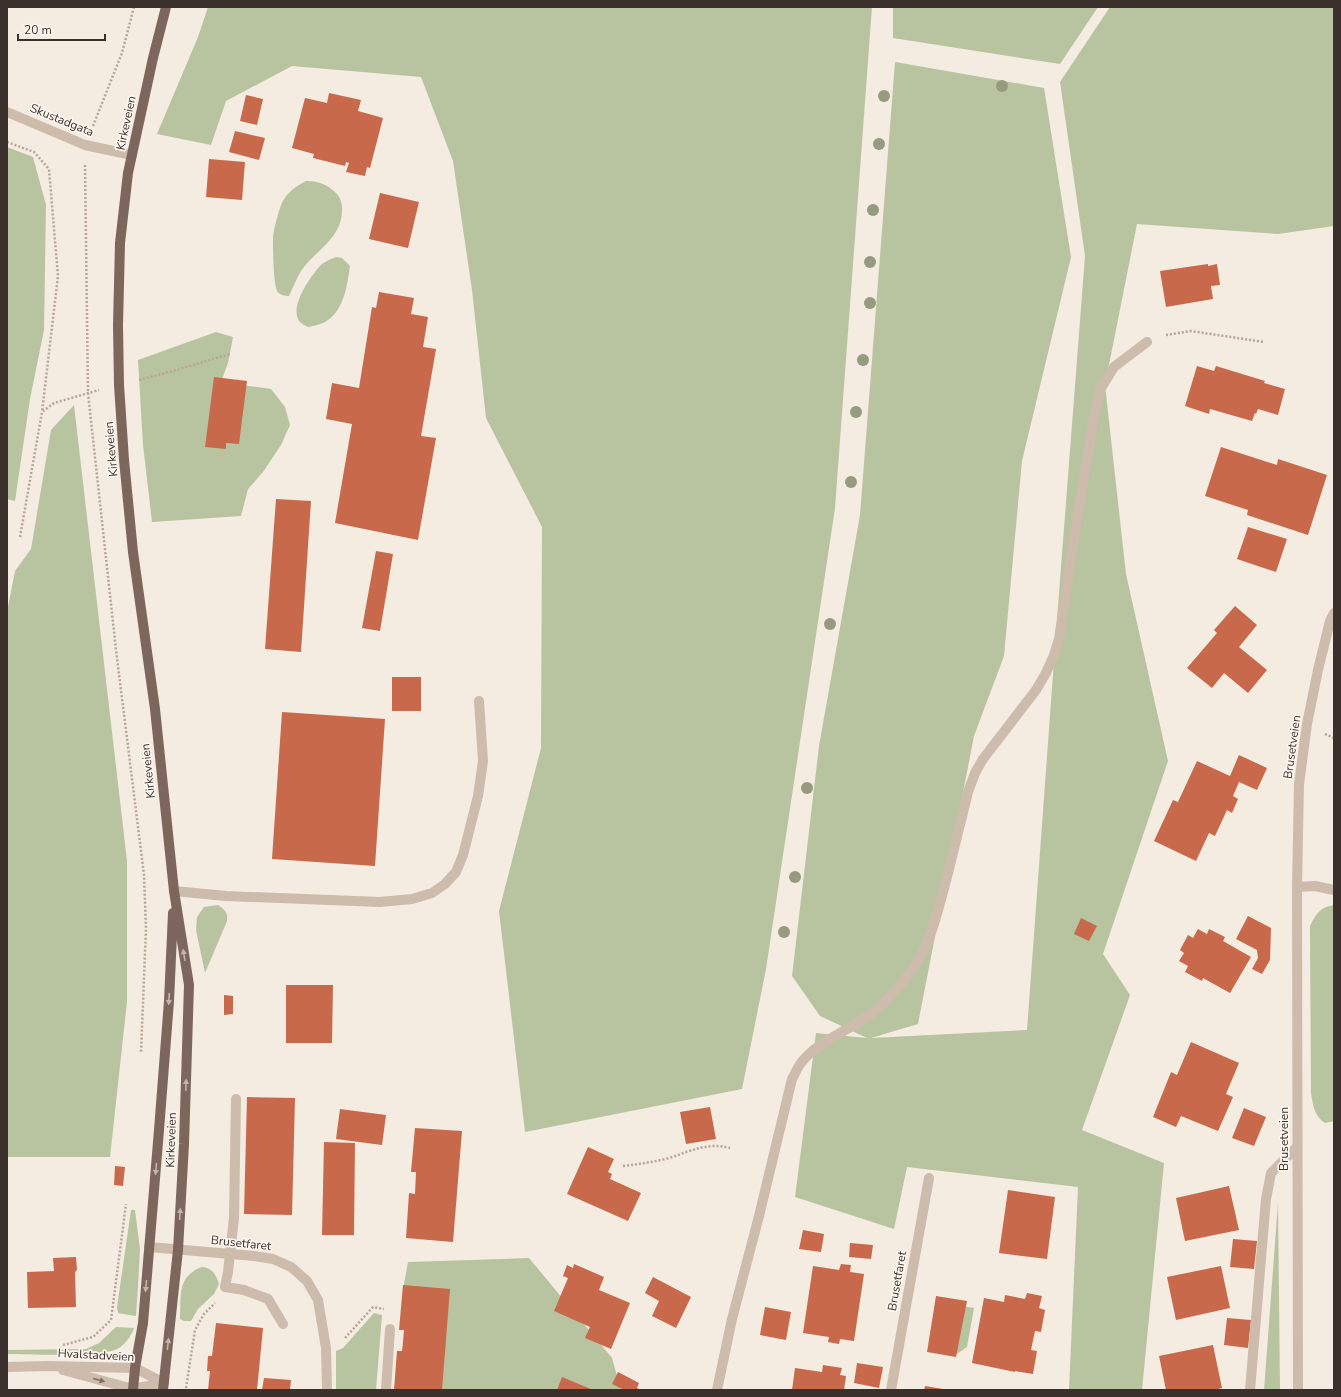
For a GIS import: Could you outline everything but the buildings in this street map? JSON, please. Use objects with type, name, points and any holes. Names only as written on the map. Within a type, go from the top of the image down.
[{"type":"main road","name":"Kirkeveien","points":[[163,1386],[178,1250],[184,1144],[189,985],[174,890],[155,709],[133,552],[119,385],[118,325],[120,243],[124,199],[153,58],[166,7]]},
{"type":"main road","name":"Kirkeveien","points":[[133,1390],[135,1368],[143,1323],[169,1001],[174,890]]},
{"type":"street","name":"Skustadgata","points":[[7,112],[85,145],[132,155]]},
{"type":"street","points":[[716,1390],[732,1319],[792,1079],[800,1063],[819,1046],[862,1021],[876,1009],[903,982],[922,954],[939,907],[968,792],[975,773],[993,745],[1036,690],[1046,673],[1059,639],[1095,411],[1100,390],[1114,367],[1147,342]]},
{"type":"street","name":"Brusetveien","points":[[1298,1390],[1297,887],[1300,784],[1305,739],[1318,670],[1330,621],[1334,613]]},
{"type":"street","points":[[174,890],[226,896],[380,902],[412,899],[432,893],[445,884],[456,872],[463,855],[477,803],[483,761],[479,701]]},
{"type":"street","points":[[1297,887],[1315,886],[1334,890]]},
{"type":"street","points":[[236,1099],[234,1218],[225,1287],[244,1290],[268,1300],[283,1324]]},
{"type":"street","points":[[1250,1390],[1266,1199],[1271,1173],[1297,1147]]},
{"type":"street","name":"Brusetfaret","points":[[890,1390],[929,1178]]},
{"type":"street","name":"Brusetfaret","points":[[149,1247],[254,1256],[273,1259],[291,1267],[307,1282],[318,1300],[326,1348],[327,1390]]},
{"type":"street","points":[[386,1390],[390,1328]]},
{"type":"street","name":"Hvalstadveien","points":[[48,1366],[133,1390],[163,1386]]},
{"type":"street","name":"Hvalstadveien","points":[[7,1367],[48,1366],[135,1368],[163,1386]]},
{"type":"path","points":[[134,7],[116,70],[85,145],[88,393],[116,650],[144,875],[146,928],[141,1053]]},
{"type":"path","points":[[7,142],[34,152],[48,169],[58,276],[42,412],[20,537]]},
{"type":"path","points":[[1147,342],[1166,335],[1191,331],[1264,342]]},
{"type":"path","points":[[42,412],[54,403],[230,354]]},
{"type":"path","points":[[623,1166],[670,1158],[692,1149],[719,1145],[730,1148]]},
{"type":"path","points":[[57,1346],[93,1337],[111,1320],[126,1204]]},
{"type":"path","points":[[185,1390],[195,1330],[204,1314],[218,1300],[225,1287]]},
{"type":"path","points":[[326,1348],[338,1344],[372,1307],[387,1310],[390,1328]]},
{"type":"green space","points":[[208,7],[872,7],[835,508],[766,969],[742,1089],[525,1132],[499,911],[541,748],[542,527],[486,418],[472,290],[453,161],[421,77],[292,66],[226,101],[211,145],[157,134],[198,37]]},
{"type":"green space","points":[[893,7],[1098,7],[1060,64],[893,38]]},
{"type":"green space","points":[[1110,7],[1334,7],[1334,226],[1278,234],[1137,224],[1105,385],[1126,574],[1168,761],[1103,954],[1130,995],[1082,1130],[1164,1163],[1142,1390],[1069,1390],[1078,1187],[907,1167],[894,1229],[795,1197],[816,1033],[867,1038],[820,1016],[792,976],[819,746],[860,515],[895,62],[1044,88],[1071,257],[1022,461],[1004,656],[974,736],[918,1024],[871,1038],[1027,1030],[1085,256],[1060,82]]},
{"type":"green space","points":[[7,147],[33,157],[46,205],[44,330],[30,399],[15,501],[7,499]]},
{"type":"green space","points":[[306,181],[322,184],[329,187],[336,193],[342,204],[341,217],[339,227],[334,235],[301,271],[289,296],[284,296],[276,289],[273,237],[278,213],[283,201],[287,195]]},
{"type":"green space","points":[[336,257],[342,258],[350,266],[346,290],[340,306],[336,313],[323,323],[308,327],[300,322],[297,316],[298,301],[311,277],[320,266]]},
{"type":"green space","points":[[216,332],[233,337],[228,363],[221,382],[271,389],[285,407],[290,425],[281,445],[263,472],[248,489],[241,516],[152,522],[143,445],[138,360]]},
{"type":"green space","points":[[74,405],[127,861],[127,1002],[110,1157],[7,1157],[7,612],[15,571],[31,549],[51,430]]},
{"type":"green space","points":[[218,905],[226,912],[227,921],[205,973],[196,930],[197,917],[204,907]]},
{"type":"green space","points":[[1334,905],[1334,1121],[1325,1123],[1316,1114],[1311,1093],[1310,926],[1314,918],[1322,909]]},
{"type":"green space","points":[[1278,1203],[1280,1390],[1264,1390]]},
{"type":"green space","points":[[131,1210],[135,1210],[140,1249],[136,1316],[118,1313],[117,1307]]},
{"type":"green space","points":[[529,1258],[612,1358],[621,1390],[407,1390],[404,1284],[408,1262]]},
{"type":"green space","points":[[202,1267],[214,1272],[219,1284],[214,1294],[198,1309],[191,1321],[184,1321],[180,1319],[181,1295],[184,1281],[194,1271]]},
{"type":"green space","points":[[937,1302],[974,1308],[967,1347],[957,1354],[929,1349]]},
{"type":"green space","points":[[374,1313],[382,1315],[376,1390],[336,1390],[336,1351],[343,1348]]},
{"type":"green space","points":[[116,1327],[134,1328],[130,1337],[124,1344],[119,1348],[110,1351],[98,1353],[48,1355],[7,1354],[7,1350],[86,1349],[99,1343]]}]
